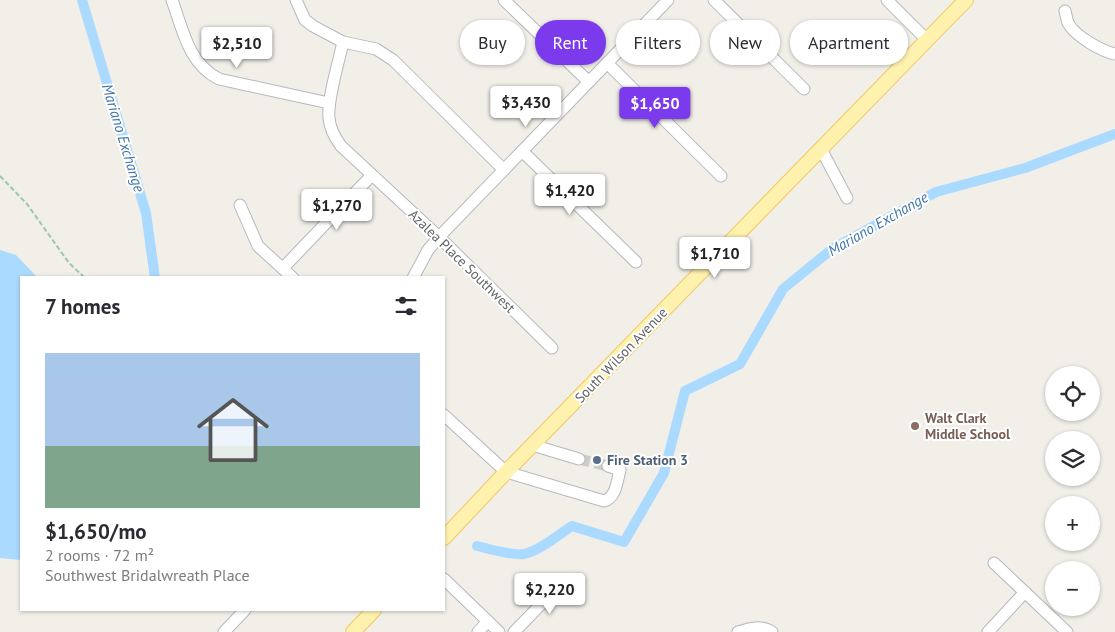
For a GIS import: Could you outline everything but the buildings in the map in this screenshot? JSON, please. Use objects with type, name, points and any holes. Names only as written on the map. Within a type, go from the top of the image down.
[{"type":"main road","name":"South Wilson Avenue","points":[[445,537],[532,445],[966,0]]},
{"type":"main road","points":[[353,632],[373,611]]},
{"type":"street","points":[[172,0],[195,59],[209,74],[219,78],[330,103]]},
{"type":"street","points":[[296,0],[305,20],[343,42],[376,50],[393,60],[504,170]]},
{"type":"street","points":[[504,0],[589,82]]},
{"type":"street","points":[[414,276],[428,250],[439,237],[668,0]]},
{"type":"street","points":[[714,0],[804,89]]},
{"type":"street","points":[[887,0],[927,40]]},
{"type":"street","points":[[1065,11],[1068,24],[1086,41],[1098,49],[1115,54]]},
{"type":"street","name":"Azalea Place Southwest","points":[[343,42],[328,117],[335,138],[552,348]]},
{"type":"street","points":[[607,63],[721,176]]},
{"type":"street","points":[[821,150],[847,198]]},
{"type":"street","points":[[522,151],[636,262]]},
{"type":"street","points":[[283,268],[372,175]]},
{"type":"street","points":[[240,205],[258,246],[291,276]]},
{"type":"street","points":[[445,416],[506,472],[604,501],[609,500],[612,496],[620,470],[608,466]]},
{"type":"street","points":[[532,445],[579,459]]},
{"type":"street","points":[[994,562],[1067,632]]},
{"type":"street","points":[[445,579],[499,632]]},
{"type":"street","points":[[514,632],[556,589],[574,580]]},
{"type":"street","points":[[988,632],[1025,592]]},
{"type":"street","points":[[224,632],[244,611]]},
{"type":"street","points":[[478,632],[488,621]]},
{"type":"street","points":[[738,632],[752,628],[768,629],[772,632]]},
{"type":"path","points":[[0,176],[27,204],[69,263],[83,276]]},
{"type":"water","points":[[0,250],[16,255],[36,276],[20,276],[20,560],[0,558]]},
{"type":"waterway","name":"Mariano Exchange","points":[[82,0],[146,213],[155,276]]},
{"type":"waterway","name":"Mariano Exchange","points":[[477,546],[507,553],[524,554],[543,546],[572,526],[624,542],[664,473],[685,391],[740,364],[783,289],[832,249],[936,192],[1025,168],[1115,134]]},
{"type":"tunnel","points":[[579,459],[608,466]]},
{"type":"place","name":"Walt Clark Middle School","points":[[915,426]]},
{"type":"place","name":"Fire Station 3","points":[[597,460]]}]
